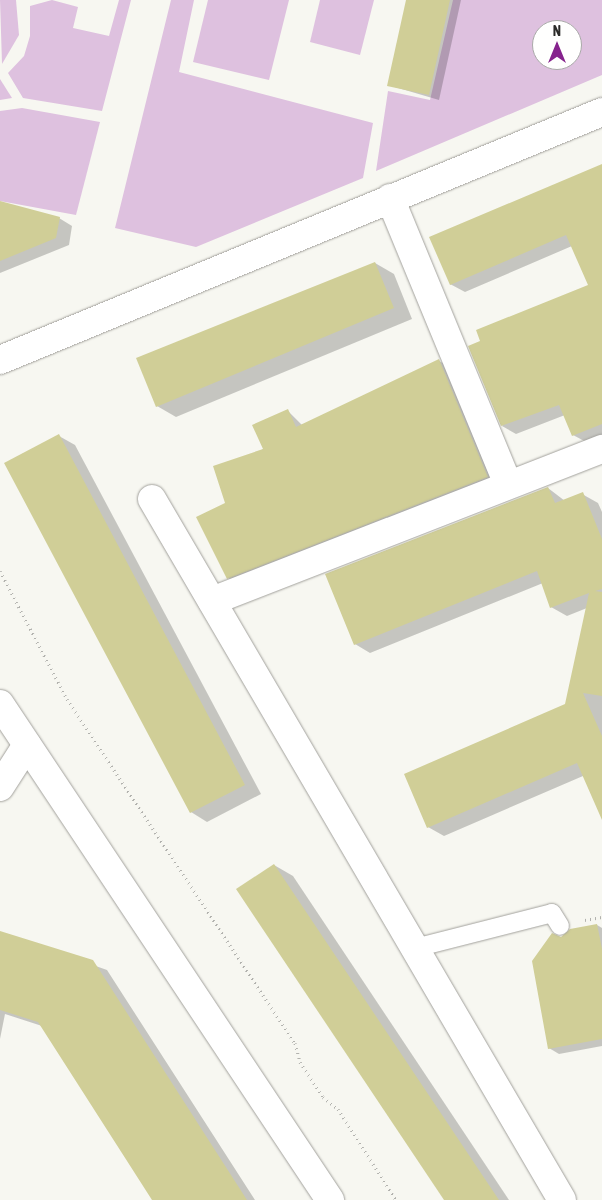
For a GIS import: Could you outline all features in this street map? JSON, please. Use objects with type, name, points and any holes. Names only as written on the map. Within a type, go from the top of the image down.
[{"type":"street","points":[[0,360],[602,112]]},
{"type":"street","points":[[390,198],[508,485]]},
{"type":"street","points":[[212,601],[508,485],[601,454]]},
{"type":"street","points":[[152,499],[562,1200]]},
{"type":"street","points":[[1,706],[330,1200]]},
{"type":"street","points":[[0,787],[27,745]]},
{"type":"lane","points":[[415,948],[552,913],[560,926]]},
{"type":"path","points":[[0,571],[67,699],[295,1043],[300,1062],[323,1097],[338,1109],[396,1200]]},
{"type":"shaded area","points":[[0,0],[16,0],[19,35],[2,64]]},
{"type":"shaded area","points":[[52,0],[78,7],[73,28],[109,36],[119,0],[131,0],[102,111],[23,98],[8,73],[24,56],[30,36],[30,6]]},
{"type":"shaded area","points":[[171,0],[194,0],[179,72],[373,123],[363,178],[196,247],[115,228]]},
{"type":"shaded area","points":[[208,0],[289,0],[269,80],[193,62]]},
{"type":"shaded area","points":[[320,0],[374,0],[360,55],[310,42]]},
{"type":"shaded area","points":[[453,0],[602,0],[602,75],[376,171],[388,91],[430,100]]},
{"type":"shaded area","points":[[0,79],[12,98],[0,100]]},
{"type":"shaded area","points":[[22,108],[100,122],[76,215],[0,201],[0,111]]},
{"type":"building","points":[[406,0],[450,0],[429,95],[387,86]]},
{"type":"building","points":[[602,164],[602,424],[572,436],[559,405],[501,426],[468,346],[480,341],[476,330],[588,285],[566,235],[450,285],[429,237]]},
{"type":"building","points":[[0,201],[60,217],[56,238],[0,261]]},
{"type":"building","points":[[375,262],[394,308],[156,407],[136,358]]},
{"type":"building","points":[[439,359],[488,477],[227,579],[196,517],[225,503],[213,466],[263,449],[252,425],[288,409],[296,427]]},
{"type":"building","points":[[59,434],[245,785],[190,813],[4,463]]},
{"type":"building","points":[[548,487],[555,503],[583,492],[602,539],[602,589],[595,591],[602,592],[602,696],[583,693],[602,736],[602,820],[577,763],[427,828],[404,774],[565,704],[589,593],[550,608],[537,571],[354,645],[325,574]]},
{"type":"building","points":[[274,864],[499,1200],[444,1200],[236,889]]},
{"type":"building","points":[[597,924],[602,949],[602,1039],[548,1049],[532,961],[552,933],[561,937],[570,929]]},
{"type":"building","points":[[0,931],[93,960],[247,1200],[152,1200],[38,1022],[0,1010]]}]
